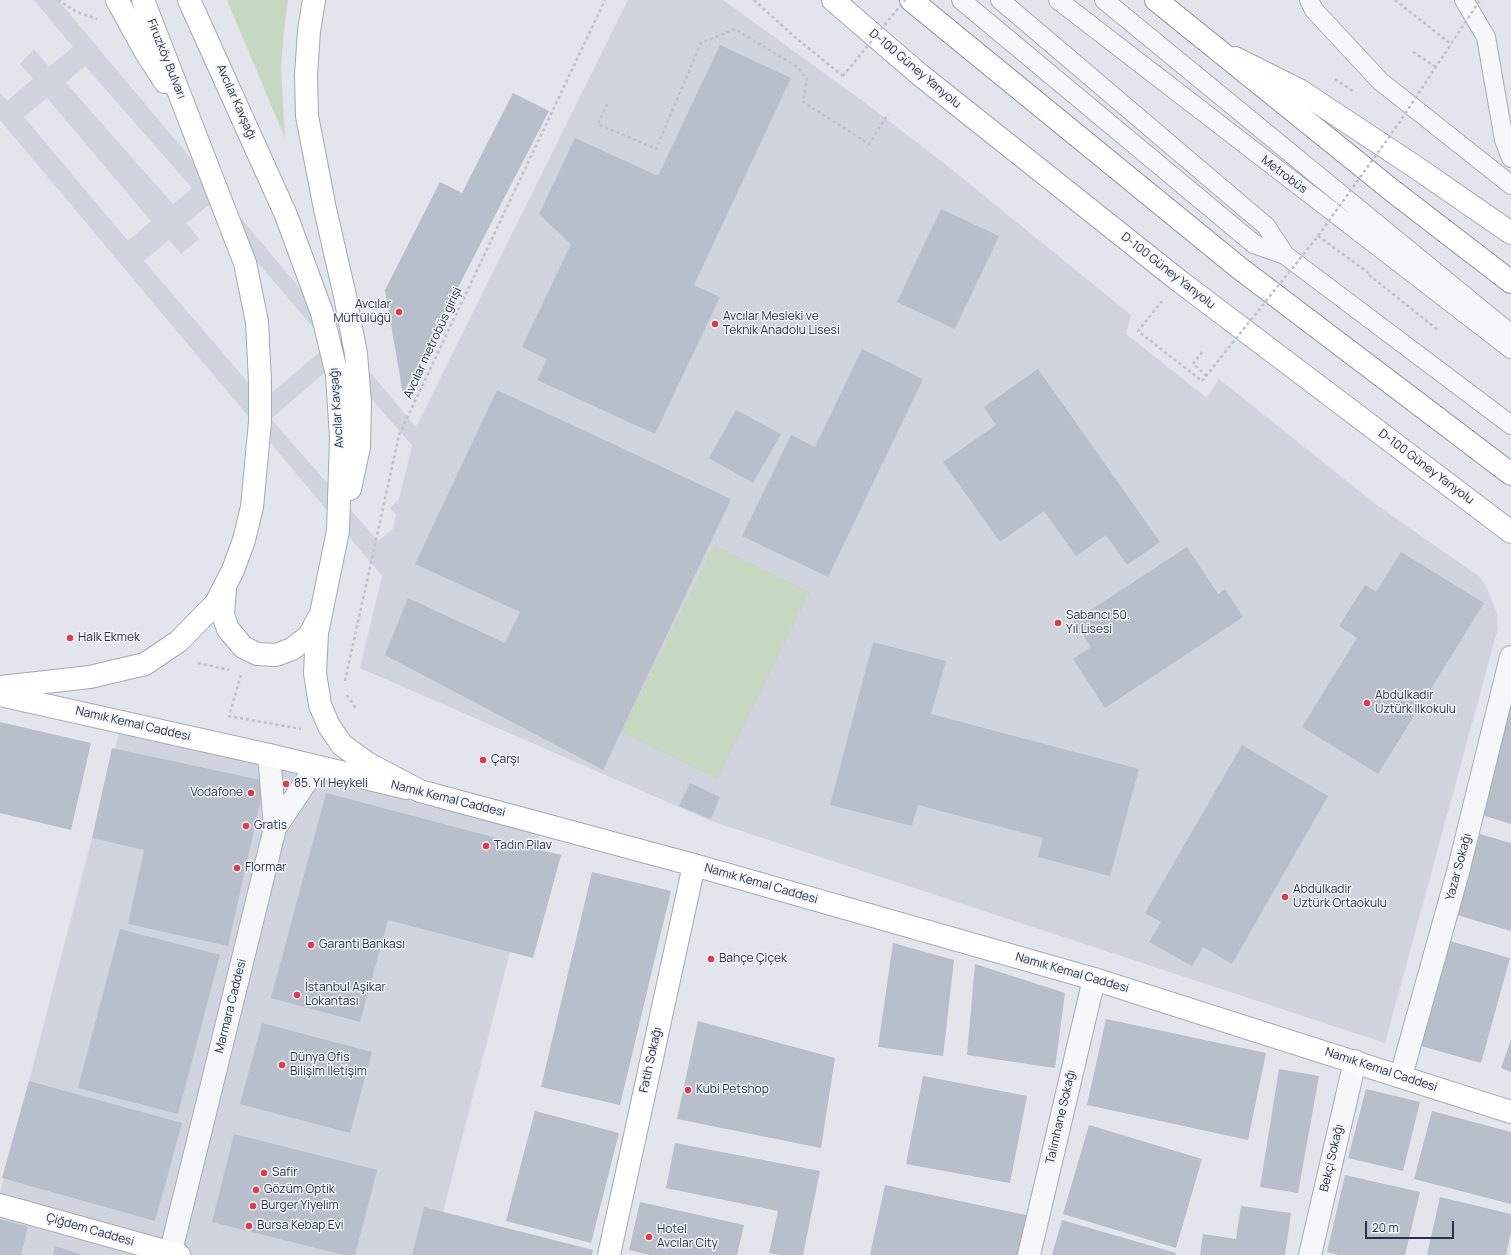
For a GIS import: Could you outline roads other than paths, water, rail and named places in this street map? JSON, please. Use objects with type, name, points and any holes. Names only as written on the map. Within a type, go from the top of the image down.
[{"type":"main road","points":[[0,687],[90,677],[145,664],[179,642],[216,603],[229,578],[244,540],[252,507],[260,422],[260,382],[258,322],[245,263],[189,118],[145,52],[117,0]]},
{"type":"main road","name":"Firuzköy Bulvarı","points":[[143,0],[189,118]]},
{"type":"main road","name":"Avcılar Kavşağı","points":[[189,0],[286,214],[322,313],[337,375],[341,438],[338,531],[317,633],[315,673],[320,705],[329,726],[342,745],[367,763],[420,791]]},
{"type":"main road","points":[[314,0],[309,31],[306,75],[307,116],[318,179],[346,296],[356,354],[360,403],[359,447],[350,491],[338,531]]},
{"type":"main road","name":"D-100 Güney Yanyolu","points":[[833,0],[919,74],[1178,280],[1511,532]]},
{"type":"main road","points":[[911,0],[1238,267],[1511,474]]},
{"type":"main road","points":[[1156,0],[1394,192],[1511,282]]},
{"type":"main road","points":[[1218,50],[1299,90],[1414,166],[1511,233]]},
{"type":"main road","points":[[229,578],[223,615],[228,629],[243,647],[258,654],[276,655],[292,649],[309,636],[320,615]]},
{"type":"main road","name":"Namık Kemal Caddesi","points":[[0,695],[269,755],[420,791],[694,865],[1094,979],[1511,1112]]},
{"type":"main road","name":"Fatih Sokağı","points":[[609,1255],[694,865]]},
{"type":"main road","name":"Çiğdem Caddesi","points":[[0,1205],[173,1254]]},
{"type":"street","name":"Yazar Sokağı","points":[[1401,1076],[1458,872],[1511,657]]},
{"type":"street","points":[[269,755],[275,828]]},
{"type":"street","name":"Marmara Caddesi","points":[[173,1254],[275,828],[316,767]]},
{"type":"street","name":"Talimhane Sokağı","points":[[1029,1255],[1094,979]]},
{"type":"street","name":"Bekçi Sokağı","points":[[1310,1255],[1355,1062]]},
{"type":"lane","points":[[961,0],[1254,244],[1285,254]]},
{"type":"lane","points":[[1000,0],[1266,226],[1285,254],[1511,425]]},
{"type":"lane","name":"Metrobüs","points":[[1058,0],[1511,349]]},
{"type":"lane","name":"Metrobüs","points":[[1104,0],[1511,334]]},
{"type":"lane","points":[[1309,0],[1314,10],[1380,81],[1511,185]]},
{"type":"lane","points":[[1464,0],[1486,37],[1504,140],[1511,158]]},
{"type":"place","name":"Avcılar Müftülüğü","points":[[399,312]]},
{"type":"place","name":"Avcılar Mesleki ve Teknik Anadolu Lisesi","points":[[715,324]]},
{"type":"place","name":"Sabancı 50. Yıl Lisesi","points":[[1058,623]]},
{"type":"place","name":"Halk Ekmek","points":[[70,638]]},
{"type":"place","name":"Abdulkadir Uztürk İlkokulu","points":[[1367,703]]},
{"type":"place","name":"Çarşı","points":[[483,760]]},
{"type":"place","name":"85. Yıl Heykeli","points":[[286,784]]},
{"type":"place","name":"Vodafone","points":[[251,793]]},
{"type":"place","name":"Gratis","points":[[246,826]]},
{"type":"place","name":"Tadın Pilav","points":[[486,846]]},
{"type":"place","name":"Flormar","points":[[237,868]]},
{"type":"place","name":"Abdulkadir Uztürk Ortaokulu","points":[[1285,897]]},
{"type":"place","name":"Garanti Bankası","points":[[311,945]]},
{"type":"place","name":"Bahçe Çiçek","points":[[711,959]]},
{"type":"place","name":"İstanbul Aşikar Lokantası","points":[[297,995]]},
{"type":"place","name":"Dünya Ofis Bilişim İletişim","points":[[282,1065]]},
{"type":"place","name":"Kubi Petshop","points":[[688,1090]]},
{"type":"place","name":"Safir","points":[[264,1173]]},
{"type":"place","name":"Gözüm Optik","points":[[256,1190]]},
{"type":"place","name":"Burger Yiyelim","points":[[253,1206]]},
{"type":"place","name":"Bursa Kebap Evi","points":[[249,1226]]},
{"type":"place","name":"Hotel Avcılar City","points":[[649,1237]]}]
